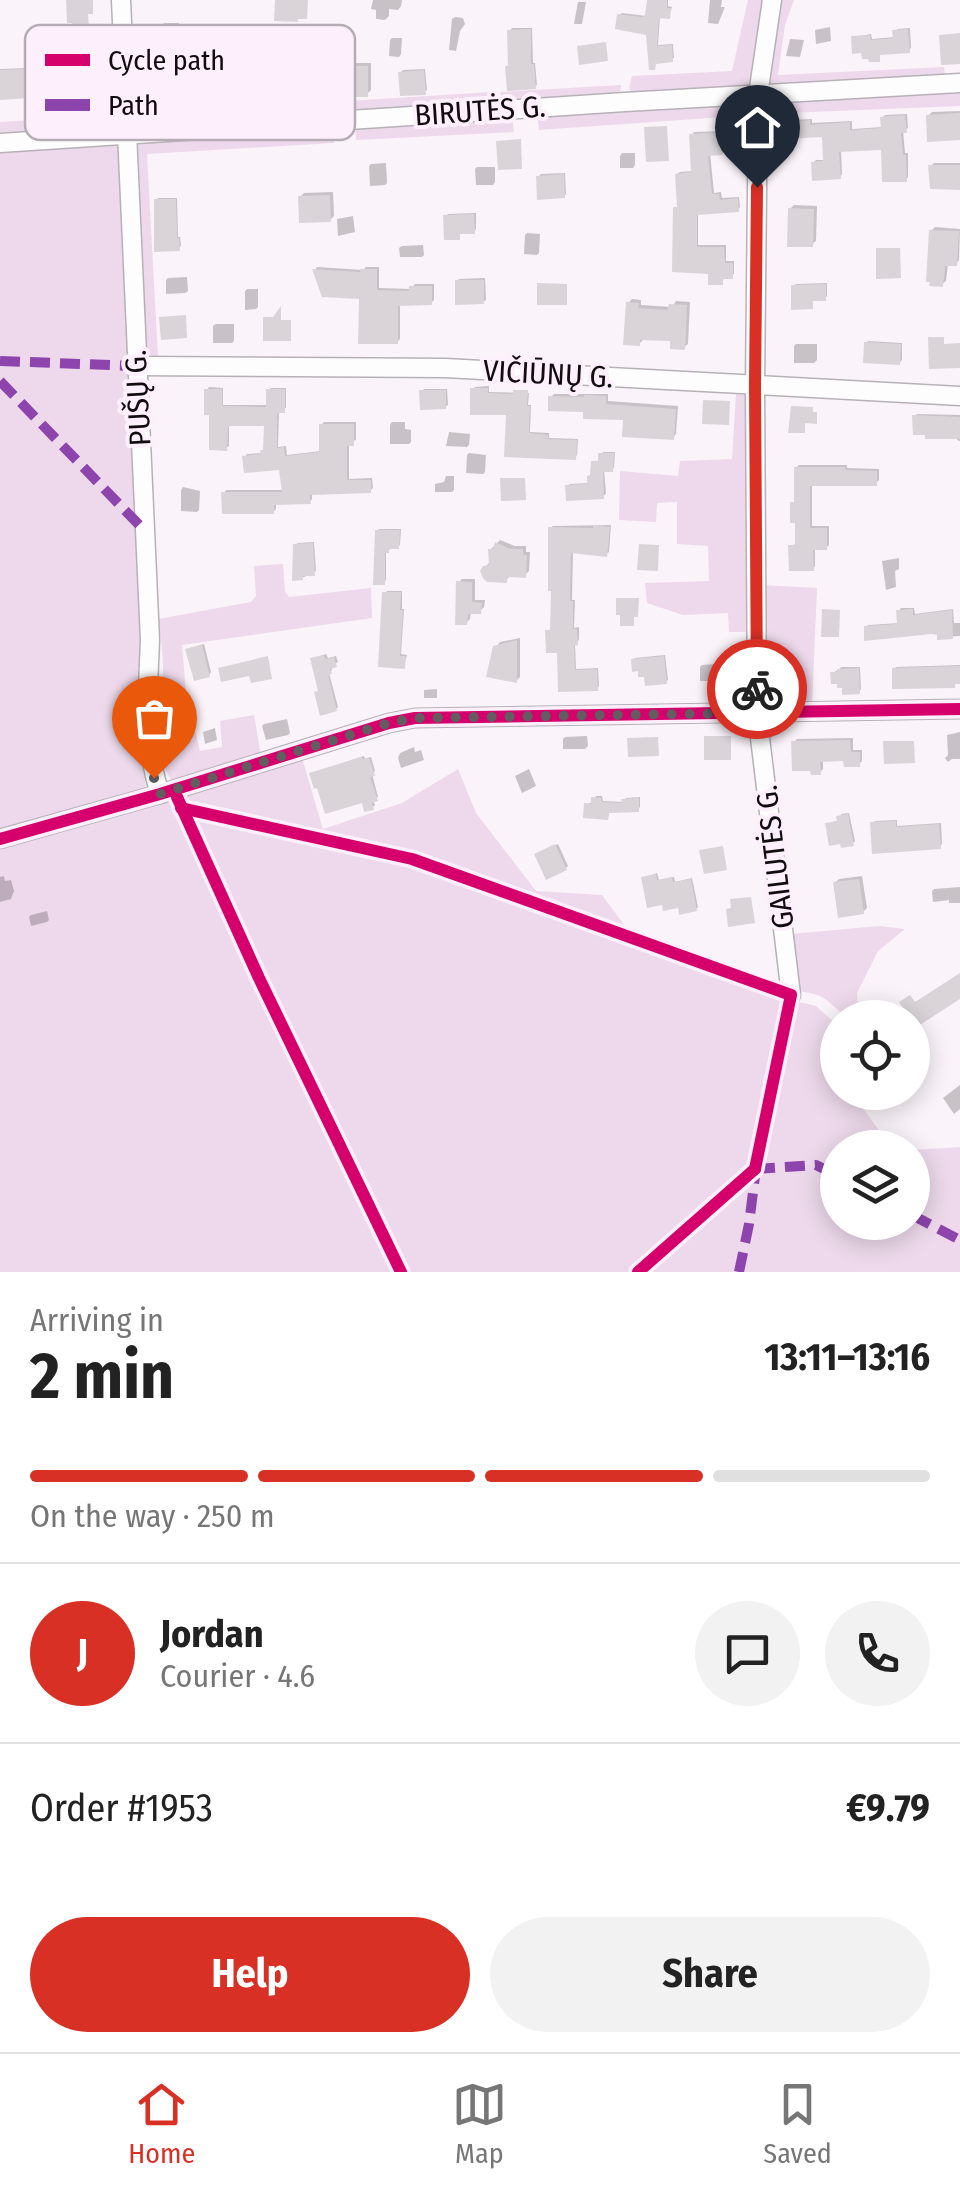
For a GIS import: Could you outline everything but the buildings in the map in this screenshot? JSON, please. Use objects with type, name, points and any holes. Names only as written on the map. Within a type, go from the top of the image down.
[{"type":"street","name":"PUŠŲ G.","points":[[120,0],[121,25]]},
{"type":"street","name":"GAILUTĖS G.","points":[[772,0],[758,95],[757,713],[791,995]]},
{"type":"street","name":"BIRUTĖS G.","points":[[355,120],[960,83]]},
{"type":"street","name":"BIRUTĖS G.","points":[[0,143],[42,140]]},
{"type":"street","name":"PUŠŲ G.","points":[[126,140],[150,640],[148,739],[160,794]]},
{"type":"street","name":"VIČIŪNŲ G.","points":[[136,366],[444,368],[960,396]]},
{"type":"street","points":[[0,839],[416,718],[960,709]]},
{"type":"shaded area","points":[[748,0],[766,0],[754,86],[633,96],[629,88],[632,76],[732,71]]},
{"type":"shaded area","points":[[779,0],[794,0],[785,25],[778,75],[944,67],[945,77],[770,88],[767,85]]},
{"type":"shaded area","points":[[621,85],[620,94],[507,104],[500,92]]},
{"type":"shaded area","points":[[492,92],[488,105],[355,114],[355,101]]},
{"type":"shaded area","points":[[960,92],[960,106],[762,114],[763,102]]},
{"type":"shaded area","points":[[747,102],[752,106],[752,115],[539,130],[537,115]]},
{"type":"shaded area","points":[[512,116],[514,132],[356,140],[355,126]]},
{"type":"shaded area","points":[[25,120],[25,134],[0,135],[0,122]]},
{"type":"shaded area","points":[[136,141],[334,143],[147,154],[158,357],[146,354]]},
{"type":"shaded area","points":[[114,143],[120,150],[145,642],[137,731],[152,806],[302,758],[323,829],[402,803],[458,769],[476,813],[536,891],[602,895],[625,926],[627,939],[820,1010],[820,1110],[864,1110],[879,1130],[820,1130],[820,1240],[930,1240],[930,1149],[960,1147],[960,1272],[0,1272],[0,149]]},
{"type":"shaded area","points":[[736,394],[747,397],[749,632],[729,632],[728,613],[683,615],[647,603],[645,583],[709,581],[708,546],[677,544],[677,502],[657,503],[656,522],[619,520],[620,471],[678,476],[680,461],[732,459]]},
{"type":"shaded area","points":[[283,564],[285,592],[289,597],[371,588],[372,618],[182,645],[186,692],[200,751],[222,747],[220,721],[254,715],[261,756],[172,781],[159,740],[163,666],[158,619],[251,602],[256,596],[254,566]]},
{"type":"shaded area","points":[[761,585],[817,588],[812,706],[762,707]]},
{"type":"shaded area","points":[[879,926],[905,929],[878,951],[857,993],[858,1000],[826,1000],[796,991],[791,934]]},
{"type":"marked path","points":[[0,361],[136,366]]},
{"type":"marked path","points":[[0,381],[144,530]]},
{"type":"marked path","points":[[755,1169],[820,1167]]},
{"type":"marked path","points":[[739,1272],[756,1168]]},
{"type":"marked path","points":[[930,1224],[960,1240]]},
{"type":"cycle path","points":[[0,839],[415,718],[960,709]]},
{"type":"cycle path","points":[[177,797],[259,978],[401,1272]]},
{"type":"cycle path","points":[[181,808],[412,859],[791,995],[755,1169]]},
{"type":"cycle path","points":[[638,1272],[755,1169]]},
{"type":"way so far","points":[[154,778],[160,794],[416,718],[757,713],[757,689]]},
{"type":"route","points":[[757,187],[757,689]]}]
